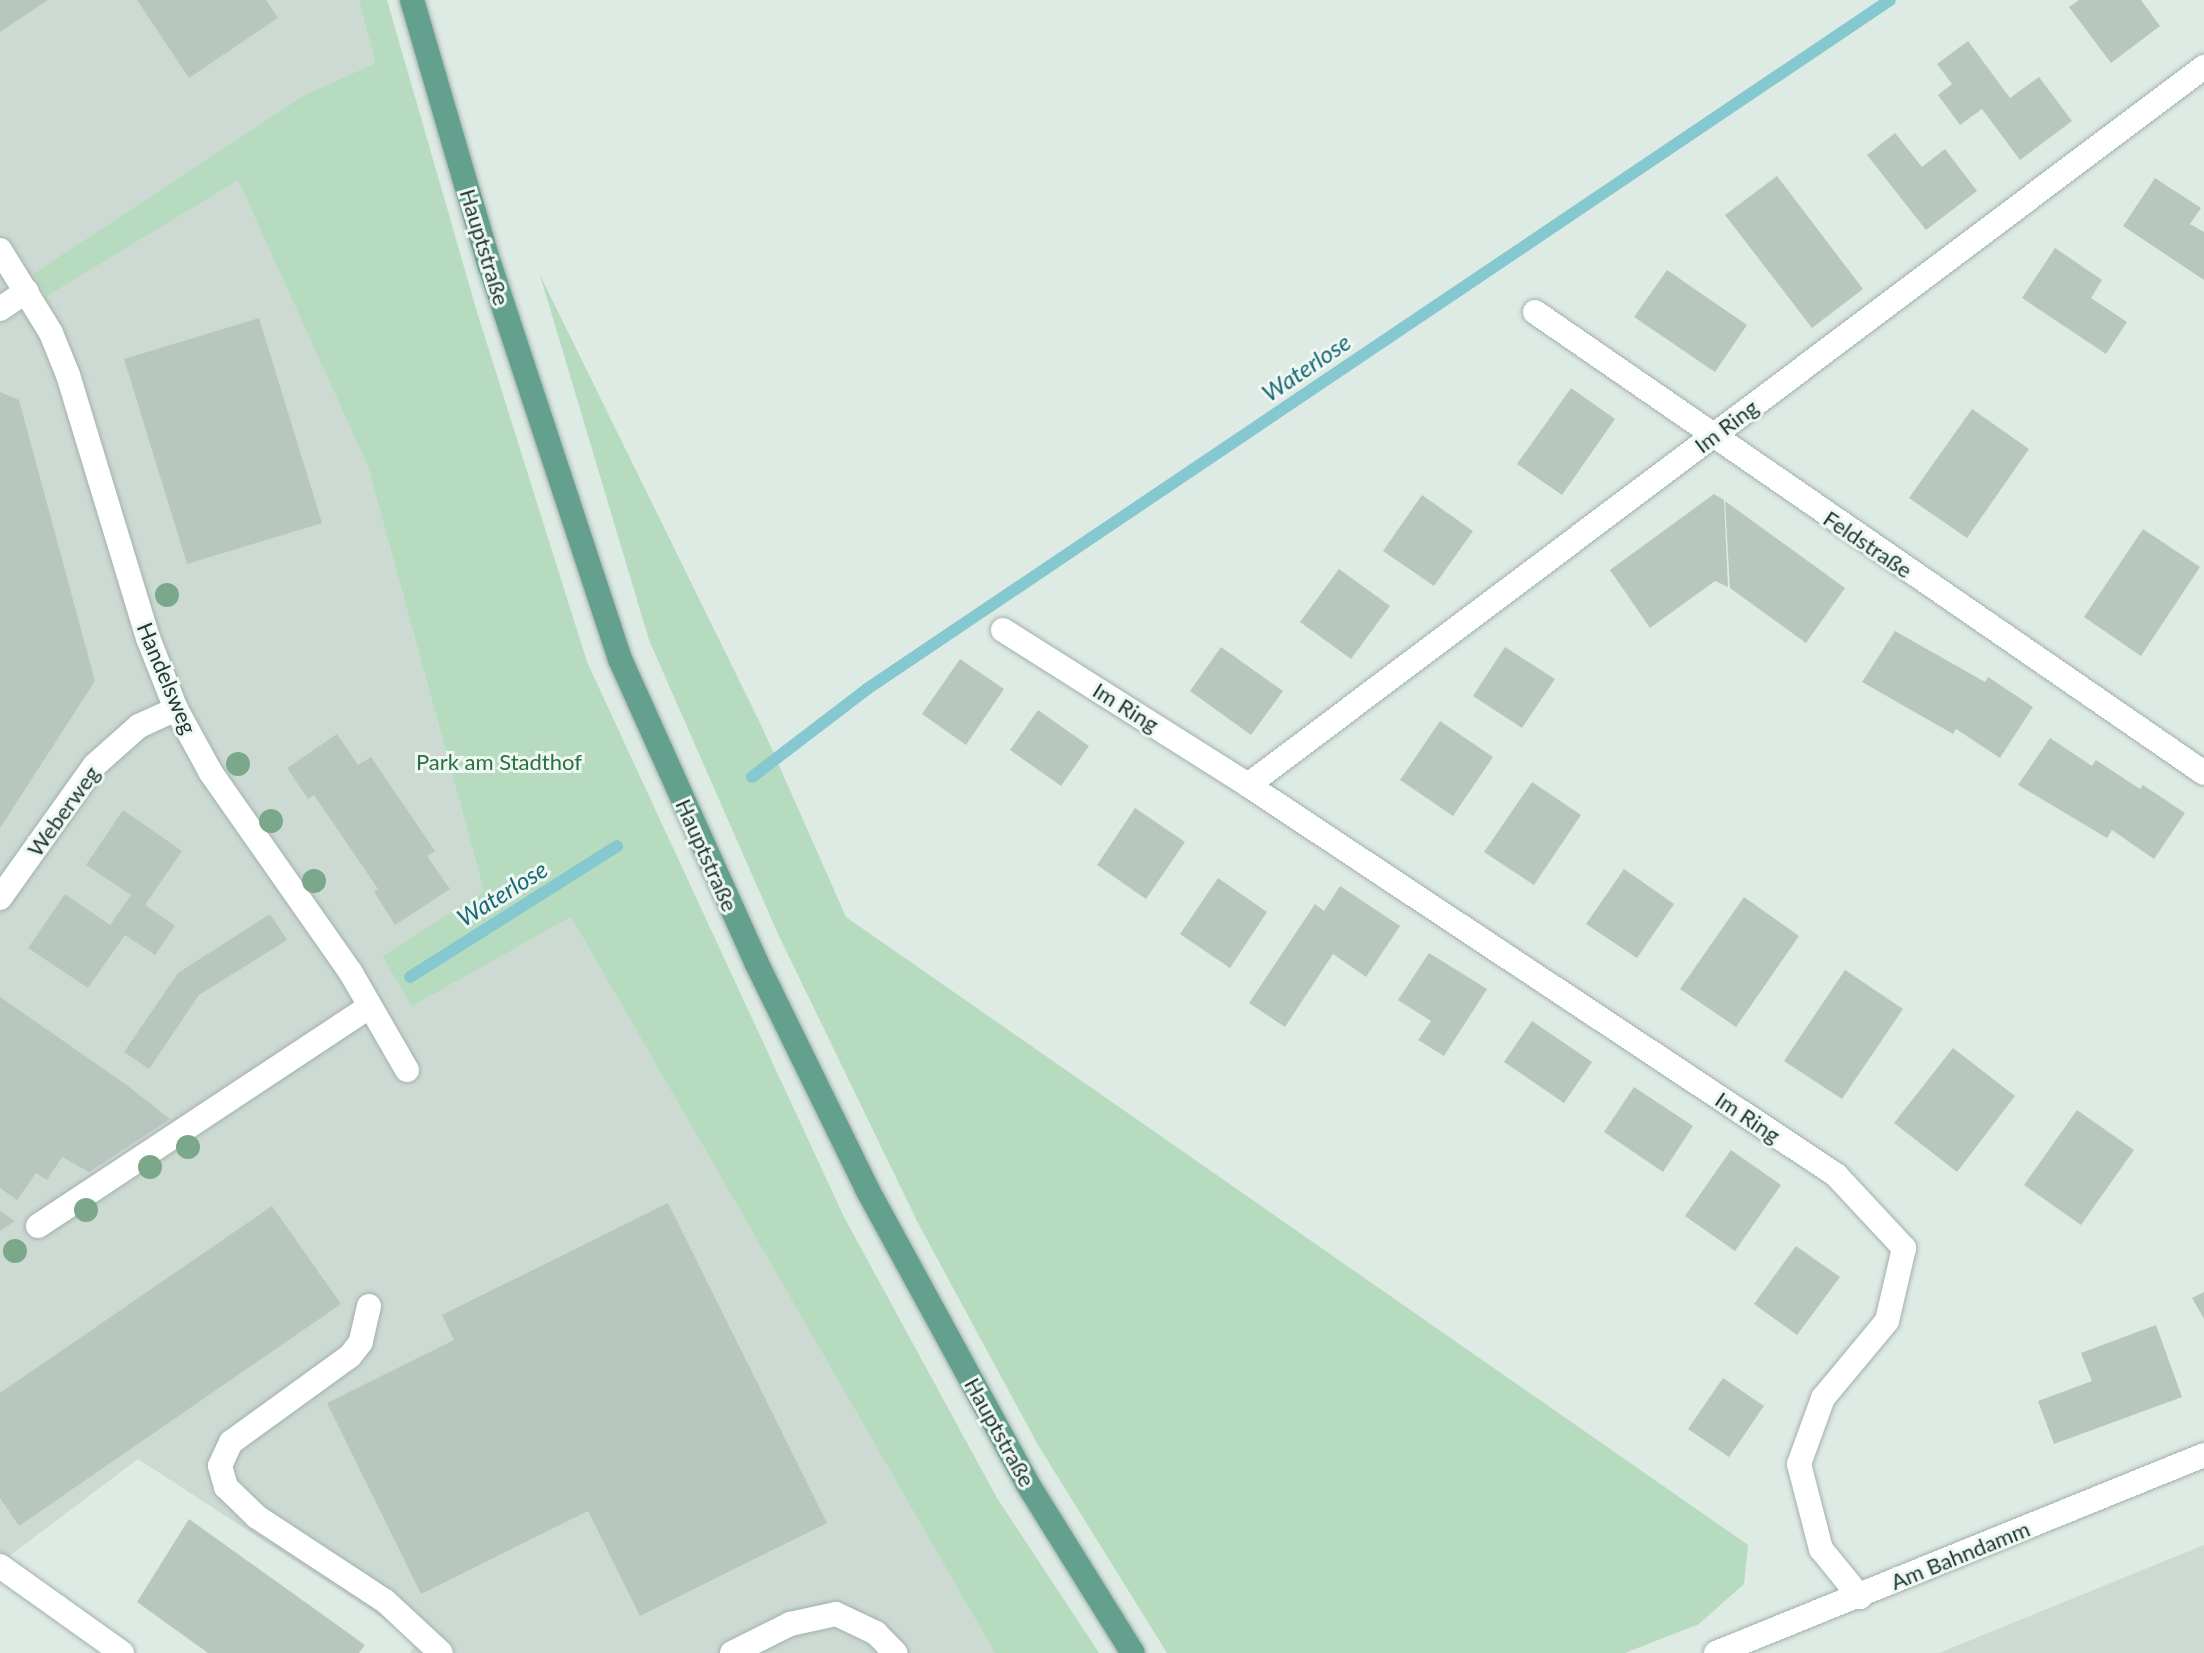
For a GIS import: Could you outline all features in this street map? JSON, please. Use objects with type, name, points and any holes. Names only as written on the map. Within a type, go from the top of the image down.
[{"type":"main road","name":"Hauptstraße","points":[[412,0],[490,266],[620,659],[756,962],[867,1189],[1027,1483],[1133,1653]]},
{"type":"street","name":"Im Ring","points":[[1248,785],[2204,67]]},
{"type":"street","name":"Handelsweg","points":[[0,250],[27,291],[68,375],[148,638],[176,709],[211,773],[370,1006],[407,1070]]},
{"type":"street","points":[[0,309],[27,291]]},
{"type":"street","name":"Feldstraße","points":[[1535,312],[2204,773]]},
{"type":"street","name":"Im Ring","points":[[1003,630],[1248,785],[1836,1175],[1904,1248],[1887,1321],[1823,1398],[1799,1464],[1821,1549],[1860,1597]]},
{"type":"street","name":"Weberweg","points":[[0,898],[95,765],[139,726],[176,709]]},
{"type":"street","points":[[38,1226],[370,1006]]},
{"type":"street","points":[[369,1306],[361,1342],[350,1356],[231,1442],[220,1466],[226,1487],[257,1517],[385,1601],[441,1653]]},
{"type":"street","name":"Am Bahndamm","points":[[1716,1653],[2204,1455]]},
{"type":"street","points":[[0,1566],[122,1653]]},
{"type":"street","points":[[732,1653],[790,1624],[836,1614],[876,1633],[895,1653]]},
{"type":"shaded area","points":[[0,0],[359,0],[375,63],[305,95],[238,179],[368,467],[484,891],[382,956],[413,1005],[571,917],[995,1653],[410,1653],[418,1641],[138,1459],[0,1563]]},
{"type":"shaded area","points":[[2204,1545],[2204,1653],[1939,1653]]},
{"type":"green space","name":"Park am Stadthof","points":[[359,0],[387,0],[477,312],[587,662],[844,1217],[997,1498],[1099,1653],[995,1653],[571,917],[412,1006],[382,956],[484,891],[368,467],[238,180],[47,296],[33,274],[305,95],[375,63]]},
{"type":"green space","points":[[540,275],[762,727],[846,917],[1748,1545],[1744,1584],[1699,1624],[1625,1653],[1167,1653],[1038,1445],[918,1223],[778,934],[649,640]]},
{"type":"building","points":[[0,0],[48,0],[0,32]]},
{"type":"building","points":[[137,0],[266,0],[278,18],[189,78]]},
{"type":"building","points":[[2079,0],[2141,0],[2160,26],[2111,63],[2069,7]]},
{"type":"building","points":[[1968,41],[2010,98],[2039,77],[2072,121],[2020,160],[1982,109],[1960,125],[1938,95],[1952,84],[1937,64]]},
{"type":"building","points":[[1895,133],[1922,167],[1945,149],[1977,191],[1926,230],[1867,155]]},
{"type":"building","points":[[1777,176],[1863,289],[1812,328],[1725,215]]},
{"type":"building","points":[[2155,178],[2201,208],[2190,224],[2204,232],[2204,280],[2123,226]]},
{"type":"building","points":[[2055,248],[2102,280],[2091,298],[2127,322],[2106,354],[2022,298]]},
{"type":"building","points":[[1667,270],[1747,325],[1715,372],[1634,317]]},
{"type":"building","points":[[259,318],[322,523],[187,564],[124,359]]},
{"type":"building","points":[[1571,388],[1615,419],[1562,495],[1517,464]]},
{"type":"building","points":[[0,392],[19,400],[95,681],[0,828]]},
{"type":"building","points":[[1972,409],[2029,449],[1967,538],[1909,498]]},
{"type":"building","points":[[1714,494],[1724,500],[1728,587],[1715,581],[1650,628],[1610,570]]},
{"type":"building","points":[[1422,495],[1473,531],[1434,586],[1383,551]]},
{"type":"building","points":[[1725,501],[1845,588],[1806,643],[1730,588]]},
{"type":"building","points":[[2143,529],[2200,567],[2141,656],[2084,617]]},
{"type":"building","points":[[1339,569],[1390,606],[1351,659],[1300,622]]},
{"type":"building","points":[[1895,631],[1985,682],[1988,677],[2033,707],[2000,758],[1956,729],[1953,734],[1862,682]]},
{"type":"building","points":[[1221,647],[1283,691],[1251,735],[1190,691]]},
{"type":"building","points":[[1505,647],[1555,679],[1522,728],[1473,696]]},
{"type":"building","points":[[960,659],[1004,689],[966,745],[922,714]]},
{"type":"building","points":[[1038,710],[1089,746],[1061,786],[1010,750]]},
{"type":"building","points":[[1440,721],[1493,757],[1453,816],[1400,780]]},
{"type":"building","points":[[337,734],[358,765],[371,757],[435,851],[427,856],[450,889],[395,925],[374,892],[378,889],[314,795],[308,799],[287,768]]},
{"type":"building","points":[[2050,738],[2092,766],[2096,760],[2140,789],[2143,785],[2185,813],[2154,859],[2112,830],[2107,838],[2018,785]]},
{"type":"building","points":[[1532,782],[1581,815],[1534,885],[1484,852]]},
{"type":"building","points":[[1135,808],[1185,842],[1146,899],[1097,865]]},
{"type":"building","points":[[123,810],[182,851],[145,905],[175,926],[155,955],[125,935],[88,988],[28,948],[65,894],[110,925],[131,895],[86,865]]},
{"type":"building","points":[[1624,869],[1674,904],[1637,958],[1586,924]]},
{"type":"building","points":[[1218,878],[1267,912],[1230,968],[1180,934]]},
{"type":"building","points":[[1340,886],[1400,926],[1366,977],[1333,954],[1285,1027],[1249,1003],[1315,904],[1324,911]]},
{"type":"building","points":[[1744,897],[1799,936],[1736,1027],[1680,989]]},
{"type":"building","points":[[270,914],[287,940],[199,995],[149,1069],[124,1052],[178,973]]},
{"type":"building","points":[[1429,953],[1487,989],[1444,1056],[1418,1040],[1431,1021],[1398,1000]]},
{"type":"building","points":[[1845,970],[1903,1009],[1842,1099],[1784,1061]]},
{"type":"building","points":[[0,997],[124,1083],[170,1119],[89,1172],[62,1157],[47,1180],[36,1173],[17,1200],[0,1188]]},
{"type":"building","points":[[1532,1021],[1592,1062],[1564,1103],[1504,1062]]},
{"type":"building","points":[[1953,1048],[2015,1096],[1957,1172],[1894,1123]]},
{"type":"building","points":[[1634,1087],[1693,1126],[1663,1172],[1604,1132]]},
{"type":"building","points":[[2077,1110],[2134,1150],[2081,1225],[2024,1185]]},
{"type":"building","points":[[1731,1150],[1781,1185],[1735,1251],[1685,1216]]},
{"type":"building","points":[[668,1203],[827,1523],[640,1616],[588,1511],[421,1594],[327,1403],[454,1340],[442,1315]]},
{"type":"building","points":[[272,1206],[341,1304],[19,1526],[0,1498],[0,1393]]},
{"type":"building","points":[[0,1211],[15,1221],[0,1231]]},
{"type":"building","points":[[1796,1246],[1840,1277],[1797,1335],[1754,1304]]},
{"type":"building","points":[[2204,1292],[2204,1319],[2192,1298]]},
{"type":"building","points":[[2156,1325],[2182,1397],[2054,1444],[2038,1401],[2092,1381],[2081,1353]]},
{"type":"building","points":[[1723,1378],[1764,1406],[1729,1457],[1688,1429]]},
{"type":"building","points":[[189,1519],[365,1645],[359,1653],[208,1653],[137,1602]]},
{"type":"waterway","name":"Waterlose","points":[[752,777],[867,689],[1890,0]]},
{"type":"waterway","name":"Waterlose","points":[[410,977],[617,846]]}]
